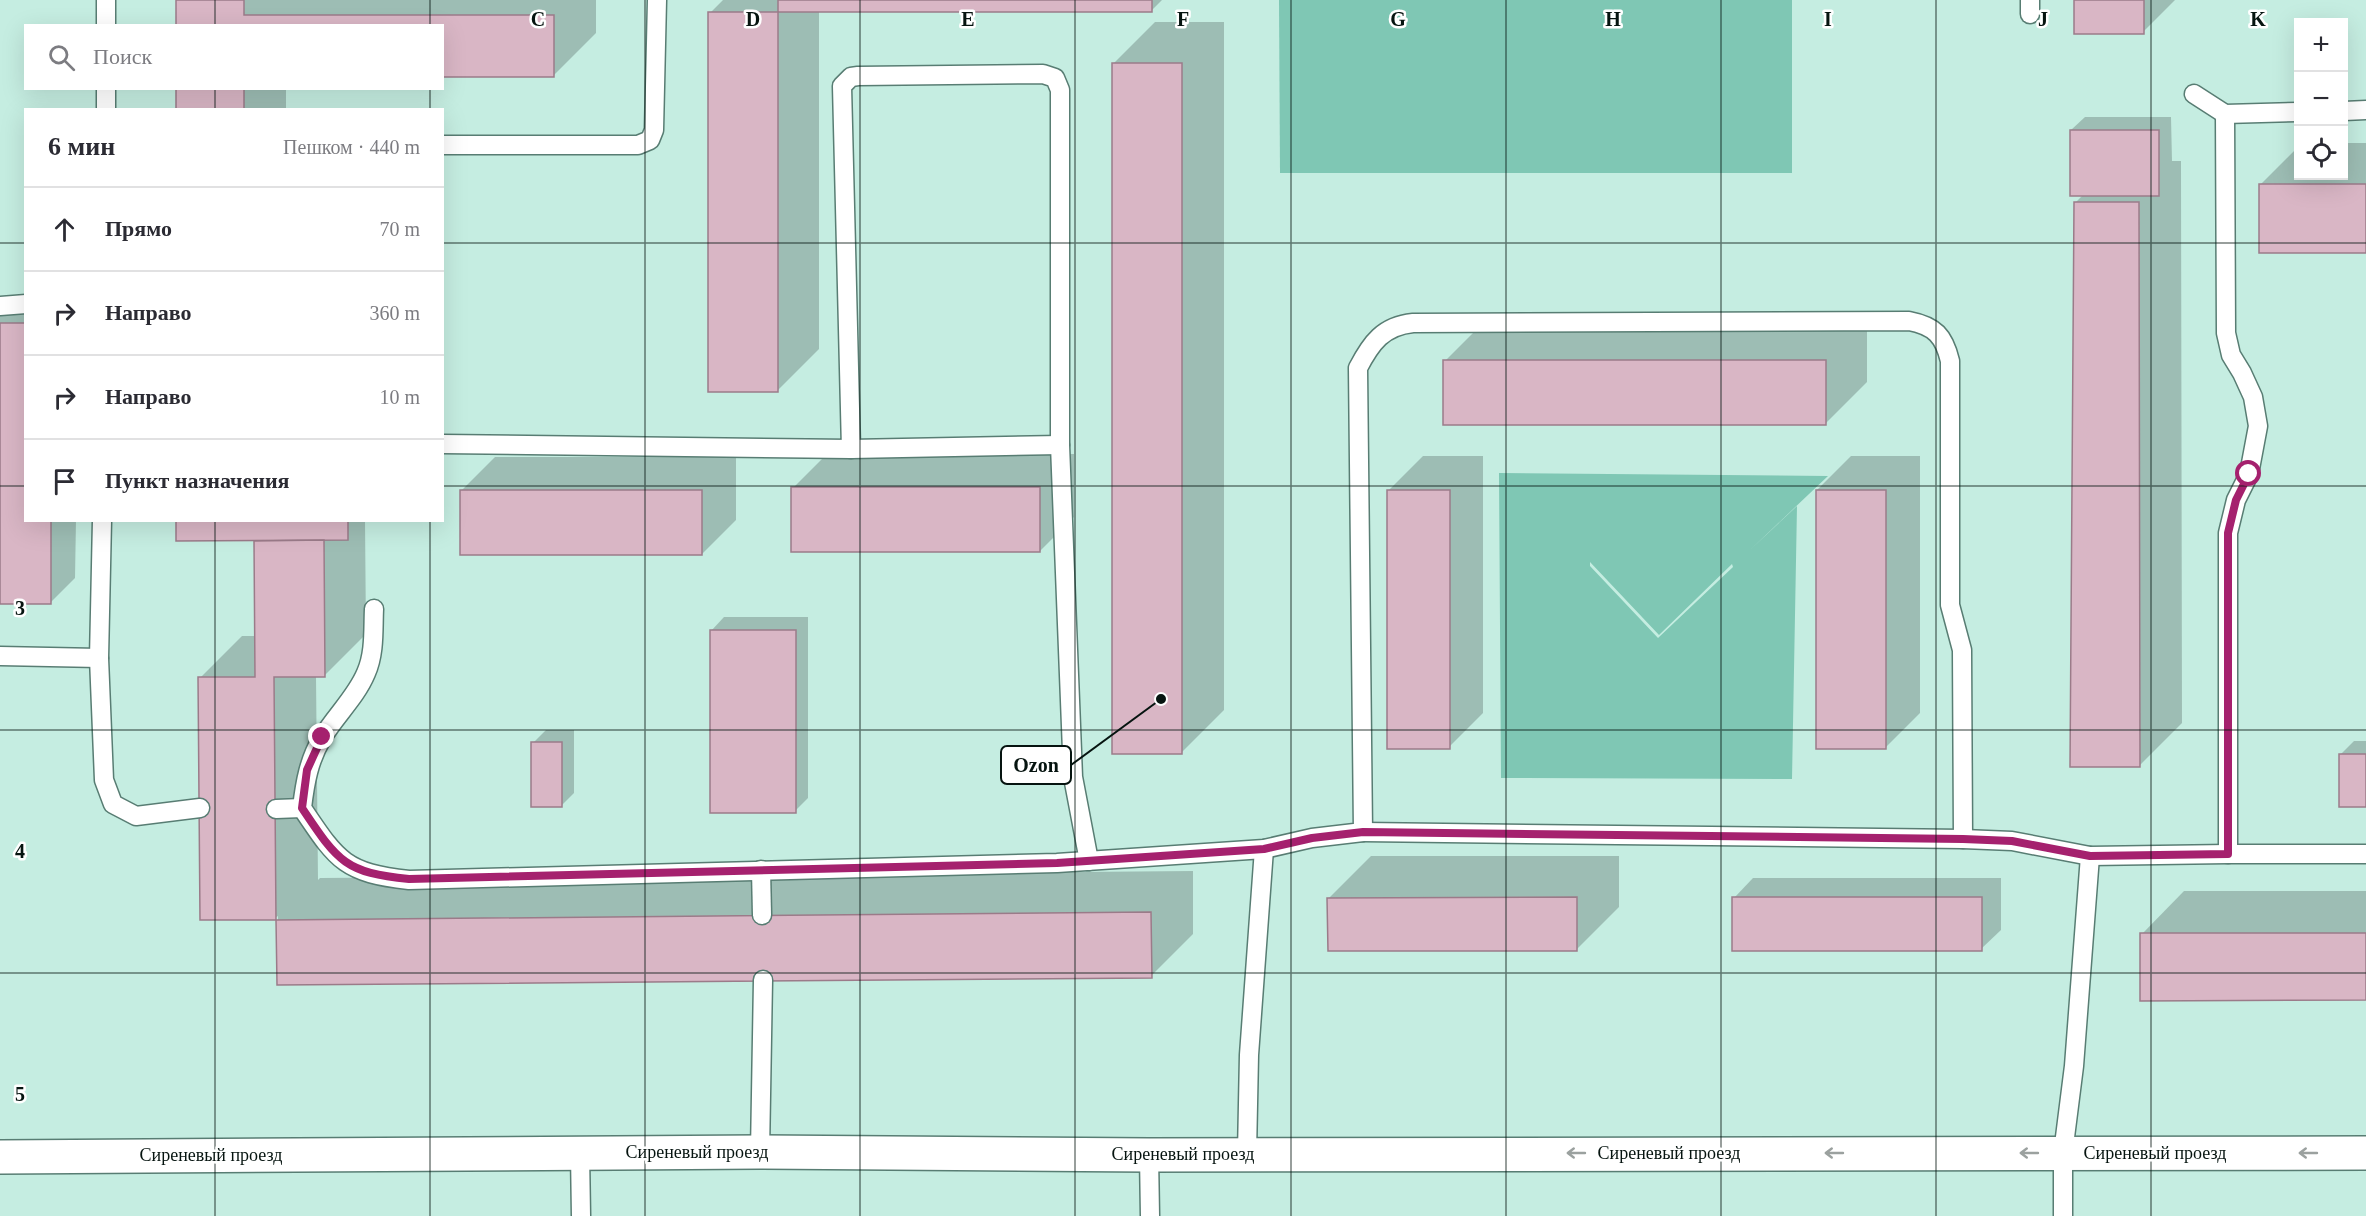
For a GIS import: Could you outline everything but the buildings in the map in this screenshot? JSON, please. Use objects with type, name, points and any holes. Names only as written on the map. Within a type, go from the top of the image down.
[{"type":"main road","name":"Сиреневый проезд","points":[[0,1156],[760,1152],[1149,1155],[2366,1152]]},
{"type":"lane","points":[[106,0],[106,24]]},
{"type":"lane","points":[[444,145],[644,144],[653,136],[654,129],[657,0]]},
{"type":"lane","points":[[851,449],[841,93],[846,81],[858,76],[1043,74],[1055,78],[1059,83],[1060,445],[1073,777],[1089,861]]},
{"type":"lane","points":[[106,90],[106,108]]},
{"type":"lane","points":[[2194,94],[2225,114],[2294,112]]},
{"type":"lane","points":[[2348,111],[2366,110]]},
{"type":"lane","points":[[2225,114],[2226,333],[2231,356],[2253,397],[2258,426],[2249,474],[2236,500],[2228,533],[2228,854]]},
{"type":"lane","points":[[0,306],[24,304]]},
{"type":"lane","points":[[1363,832],[1358,368],[1368,348],[1384,332],[1398,324],[1413,323],[1909,321],[1924,324],[1937,333],[1946,346],[1950,361],[1950,605],[1962,650],[1963,839]]},
{"type":"lane","points":[[444,444],[851,449],[1060,445]]},
{"type":"lane","points":[[102,522],[99,658],[104,780],[113,804],[136,816],[200,808]]},
{"type":"lane","points":[[374,609],[372,650],[367,671],[357,690],[322,737],[307,770],[302,808],[328,847],[347,865],[377,876],[409,879],[1089,861],[1264,849],[1312,838],[1363,832],[1963,839],[2012,841],[2090,856],[2366,854]]},
{"type":"lane","points":[[0,656],[99,658]]},
{"type":"lane","points":[[276,809],[302,808]]},
{"type":"lane","points":[[1247,1153],[1249,1055],[1264,849]]},
{"type":"lane","points":[[2063,1216],[2063,1153],[2074,1066],[2090,856]]},
{"type":"lane","points":[[761,870],[762,915]]},
{"type":"lane","points":[[760,1152],[763,980]]},
{"type":"lane","points":[[580,1153],[581,1216]]},
{"type":"lane","points":[[1149,1155],[1150,1216]]},
{"type":"green space","points":[[1279,0],[1792,0],[1792,173],[1280,173]]},
{"type":"green space","points":[[1499,473],[1828,476],[1750,550],[1797,506],[1792,779],[1501,778]],"holes":[[[1590,562],[1659,635],[1732,564],[1733,567],[1658,638],[1590,566]]]},
{"type":"place","name":"Ozon","points":[[1161,699]]},
{"type":"route","points":[[322,737],[307,770],[302,808],[328,847],[347,865],[377,876],[409,879],[1057,863],[1264,849],[1312,838],[1363,832],[1963,839],[2012,841],[2090,856],[2228,854],[2228,533],[2236,500],[2249,474]]}]
